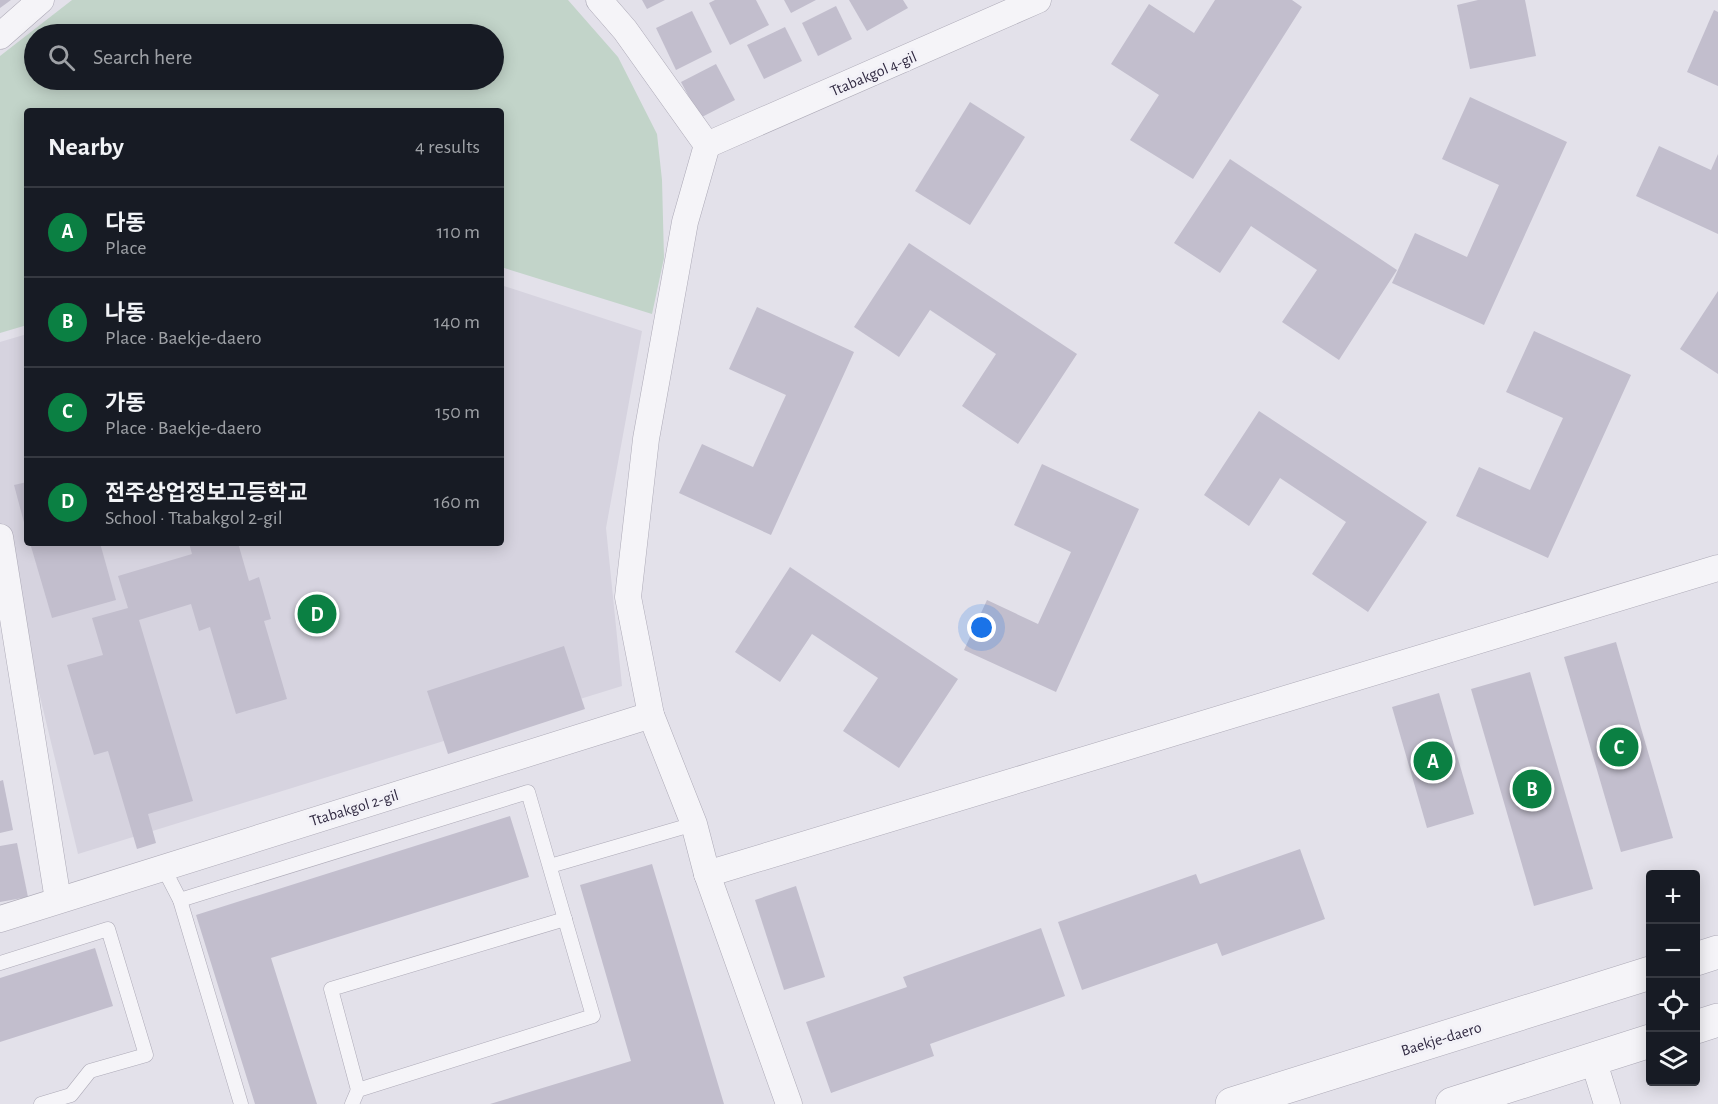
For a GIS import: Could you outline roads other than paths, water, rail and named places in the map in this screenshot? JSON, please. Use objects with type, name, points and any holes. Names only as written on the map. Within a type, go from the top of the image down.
[{"type":"street","points":[[0,36],[41,0]]},
{"type":"street","points":[[599,0],[625,30],[707,145],[685,222],[646,439],[628,597],[651,715],[694,824],[707,874],[789,1104]]},
{"type":"street","name":"Ttabakgol 4-gil","points":[[707,145],[1038,0]]},
{"type":"street","points":[[1,545],[57,900]]},
{"type":"street","points":[[707,874],[1718,568]]},
{"type":"street","name":"Ttabakgol 2-gil","points":[[0,919],[651,715]]},
{"type":"street","points":[[1700,957],[1718,952]]},
{"type":"street","name":"Baekje-daero","points":[[1232,1104],[1646,974]]},
{"type":"street","points":[[1700,1025],[1718,1020]]},
{"type":"street","points":[[1452,1104],[1646,1042]]},
{"type":"street","points":[[1593,1059],[1607,1104]]},
{"type":"lane","points":[[180,900],[528,792],[593,1016],[358,1090]]},
{"type":"lane","points":[[550,866],[694,824]]},
{"type":"lane","points":[[163,867],[180,900],[241,1104]]},
{"type":"lane","points":[[352,1104],[358,1090],[331,989],[565,919]]},
{"type":"lane","points":[[0,963],[108,929],[146,1055],[90,1071],[71,1095],[41,1104]]},
{"type":"place","name":"전주상업정보고등학교","points":[[317,614]]},
{"type":"place","name":"가동","points":[[1619,747]]},
{"type":"place","name":"다동","points":[[1433,761]]},
{"type":"place","name":"나동","points":[[1532,789]]}]
